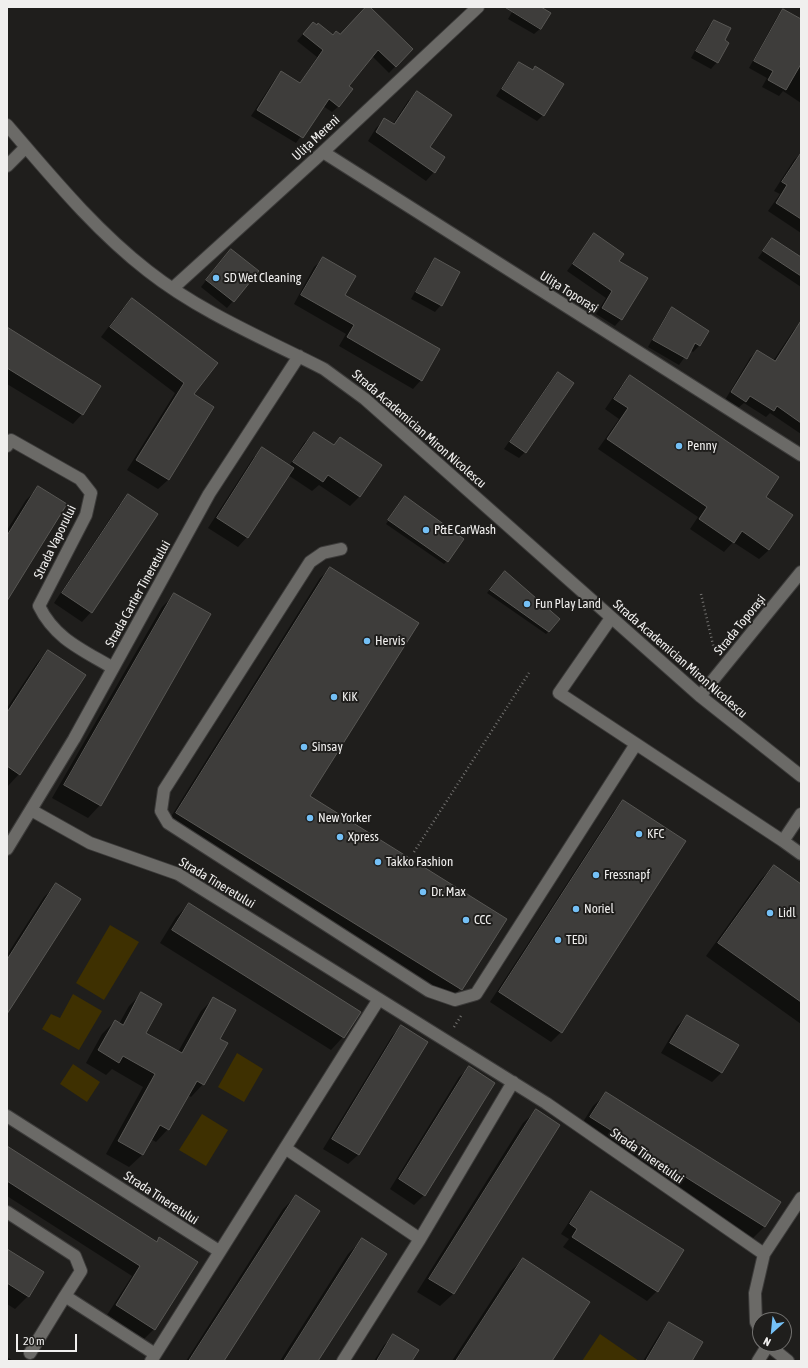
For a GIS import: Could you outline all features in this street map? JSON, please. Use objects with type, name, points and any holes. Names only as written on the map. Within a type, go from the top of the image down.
[{"type":"street","name":"Ulița Mereni","points":[[173,288],[478,7]]},
{"type":"street","name":"Strada Academician Miron Nicolescu","points":[[7,125],[80,209],[103,233],[149,272],[223,318],[299,356],[343,382],[365,399],[700,696],[801,776]]},
{"type":"street","points":[[7,166],[26,147]]},
{"type":"street","name":"Ulița Toporași","points":[[322,152],[801,455]]},
{"type":"street","name":"Strada Cartier Tineretului","points":[[7,849],[113,668],[209,494],[299,356]]},
{"type":"street","name":"Strada Vaporului","points":[[8,440],[80,479],[91,493],[86,515],[39,606],[46,620],[58,634],[113,668]]},
{"type":"street","points":[[341,549],[323,553],[310,562],[164,790],[161,811],[168,823],[429,991],[455,1000],[476,994],[636,744]]},
{"type":"street","name":"Strada Toporași","points":[[700,696],[801,572]]},
{"type":"street","points":[[611,618],[559,693],[801,854]]},
{"type":"street","name":"Strada Tineretului","points":[[31,810],[90,843],[178,874],[546,1103],[764,1254]]},
{"type":"street","points":[[783,841],[801,814]]},
{"type":"street","points":[[65,1296],[153,1357],[379,998]]},
{"type":"street","points":[[343,1361],[420,1239],[513,1082]]},
{"type":"street","name":"Strada Tineretului","points":[[7,1116],[219,1251]]},
{"type":"street","points":[[285,1148],[420,1239]]},
{"type":"street","points":[[756,1312],[755,1293],[764,1254],[801,1198]]},
{"type":"street","points":[[7,1212],[75,1256],[81,1271],[30,1352]]},
{"type":"street","points":[[758,1361],[764,1352]]},
{"type":"street","points":[[777,1352],[788,1361]]},
{"type":"path","points":[[701,594],[714,649]]},
{"type":"path","points":[[414,852],[528,673]]},
{"type":"shaded area","points":[[110,925],[139,942],[104,1000],[76,983]]},
{"type":"shaded area","points":[[73,994],[102,1011],[79,1050],[42,1029],[51,1014],[60,1018]]},
{"type":"shaded area","points":[[237,1053],[263,1069],[244,1102],[218,1087]]},
{"type":"shaded area","points":[[73,1064],[100,1082],[87,1102],[60,1084]]},
{"type":"shaded area","points":[[202,1114],[228,1130],[206,1166],[179,1150]]},
{"type":"shaded area","points":[[600,1334],[639,1361],[582,1361]]},
{"type":"building","points":[[366,7],[370,7],[413,49],[396,67],[378,50],[349,86],[353,89],[339,107],[329,99],[303,138],[257,110],[281,71],[300,83],[323,50],[303,34],[313,22],[317,25],[318,23],[333,35],[336,31],[340,34]]},
{"type":"building","points":[[505,7],[541,7],[551,13],[541,29]]},
{"type":"building","points":[[783,9],[801,19],[801,64],[786,90],[768,80],[773,71],[754,61]]},
{"type":"building","points":[[714,20],[731,28],[725,40],[729,43],[718,63],[696,51]]},
{"type":"building","points":[[519,62],[533,70],[535,66],[564,84],[544,116],[502,89]]},
{"type":"building","points":[[417,91],[452,115],[430,147],[445,157],[435,173],[376,132],[384,118],[394,124]]},
{"type":"building","points":[[801,153],[801,219],[776,203],[787,185],[782,182]]},
{"type":"building","points":[[594,233],[624,254],[619,261],[648,278],[622,320],[602,308],[612,291],[573,264]]},
{"type":"building","points":[[772,238],[801,257],[801,276],[763,251]]},
{"type":"building","points":[[231,249],[259,271],[234,302],[206,280]]},
{"type":"building","points":[[323,257],[356,276],[345,295],[440,349],[422,381],[347,337],[354,325],[301,295]]},
{"type":"building","points":[[435,258],[460,272],[442,306],[416,292]]},
{"type":"building","points":[[132,298],[218,363],[194,394],[214,407],[169,480],[136,460],[184,383],[110,327]]},
{"type":"building","points":[[672,307],[709,331],[700,346],[695,343],[687,359],[653,340]]},
{"type":"building","points":[[801,321],[801,423],[777,406],[774,411],[750,396],[746,402],[731,392],[757,350],[775,361]]},
{"type":"building","points":[[7,327],[101,386],[83,415],[7,368]]},
{"type":"building","points":[[558,372],[574,383],[526,453],[510,442]]},
{"type":"building","points":[[630,375],[779,477],[766,497],[793,515],[769,550],[742,531],[734,543],[699,519],[707,507],[607,439],[628,408],[614,399]]},
{"type":"building","points":[[314,432],[334,445],[340,437],[382,465],[360,497],[328,475],[323,482],[293,462]]},
{"type":"building","points":[[262,447],[294,468],[248,538],[217,518]]},
{"type":"building","points":[[38,486],[67,504],[7,601],[7,536]]},
{"type":"building","points":[[128,494],[158,514],[92,613],[62,593]]},
{"type":"building","name":"P&E CarWash","points":[[405,496],[464,539],[448,562],[388,520]]},
{"type":"building","points":[[330,567],[419,623],[310,796],[507,919],[462,990],[176,813]]},
{"type":"building","name":"Fun Play Land","points":[[505,571],[560,619],[549,632],[490,590]]},
{"type":"building","points":[[174,593],[211,614],[101,806],[64,785]]},
{"type":"building","points":[[48,650],[86,675],[20,775],[7,766],[7,713]]},
{"type":"building","points":[[623,800],[686,841],[562,1033],[499,992]]},
{"type":"building","name":"Lidl","points":[[774,865],[801,884],[801,1002],[718,943]]},
{"type":"building","points":[[56,883],[81,899],[7,1014],[7,960]]},
{"type":"building","points":[[189,903],[361,1012],[344,1038],[172,930]]},
{"type":"building","points":[[141,992],[162,1004],[146,1033],[182,1053],[213,997],[236,1010],[220,1039],[228,1043],[204,1085],[197,1081],[169,1130],[160,1125],[143,1155],[118,1141],[155,1074],[123,1056],[119,1063],[98,1050],[115,1020],[123,1025]]},
{"type":"building","points":[[687,1015],[739,1045],[722,1073],[670,1043]]},
{"type":"building","points":[[401,1025],[428,1042],[359,1155],[332,1139]]},
{"type":"building","points":[[469,1066],[495,1083],[425,1196],[399,1179]]},
{"type":"building","points":[[606,1092],[781,1202],[765,1227],[590,1117]]},
{"type":"building","points":[[536,1109],[560,1125],[454,1294],[429,1279]]},
{"type":"building","points":[[7,1146],[157,1242],[159,1237],[198,1262],[155,1330],[116,1305],[140,1266],[7,1181]]},
{"type":"building","points":[[591,1191],[684,1250],[658,1292],[572,1237],[577,1229],[570,1224]]},
{"type":"building","points":[[296,1195],[320,1211],[224,1361],[189,1361]]},
{"type":"building","points":[[362,1238],[387,1254],[318,1361],[284,1361]]},
{"type":"building","points":[[7,1249],[44,1272],[29,1297],[7,1283]]},
{"type":"building","points":[[523,1258],[590,1302],[552,1361],[456,1361]]},
{"type":"building","points":[[669,1322],[703,1342],[692,1361],[646,1361]]},
{"type":"building","points":[[393,1334],[419,1350],[412,1361],[377,1361]]},
{"type":"place","name":"SD Wet Cleaning","points":[[216,278]]},
{"type":"place","name":"Penny","points":[[679,446]]},
{"type":"place","name":"P&E CarWash","points":[[426,530]]},
{"type":"place","name":"Fun Play Land","points":[[527,604]]},
{"type":"place","name":"Hervis","points":[[367,641]]},
{"type":"place","name":"KiK","points":[[334,697]]},
{"type":"place","name":"Sinsay","points":[[304,747]]},
{"type":"place","name":"New Yorker","points":[[310,818]]},
{"type":"place","name":"KFC","points":[[639,834]]},
{"type":"place","name":"Xpress","points":[[340,837]]},
{"type":"place","name":"Takko Fashion","points":[[378,862]]},
{"type":"place","name":"Fressnapf","points":[[596,875]]},
{"type":"place","name":"Dr. Max","points":[[423,892]]},
{"type":"place","name":"Noriel","points":[[576,909]]},
{"type":"place","name":"Lidl","points":[[770,913]]},
{"type":"place","name":"CCC","points":[[466,920]]},
{"type":"place","name":"TEDi","points":[[558,940]]}]
